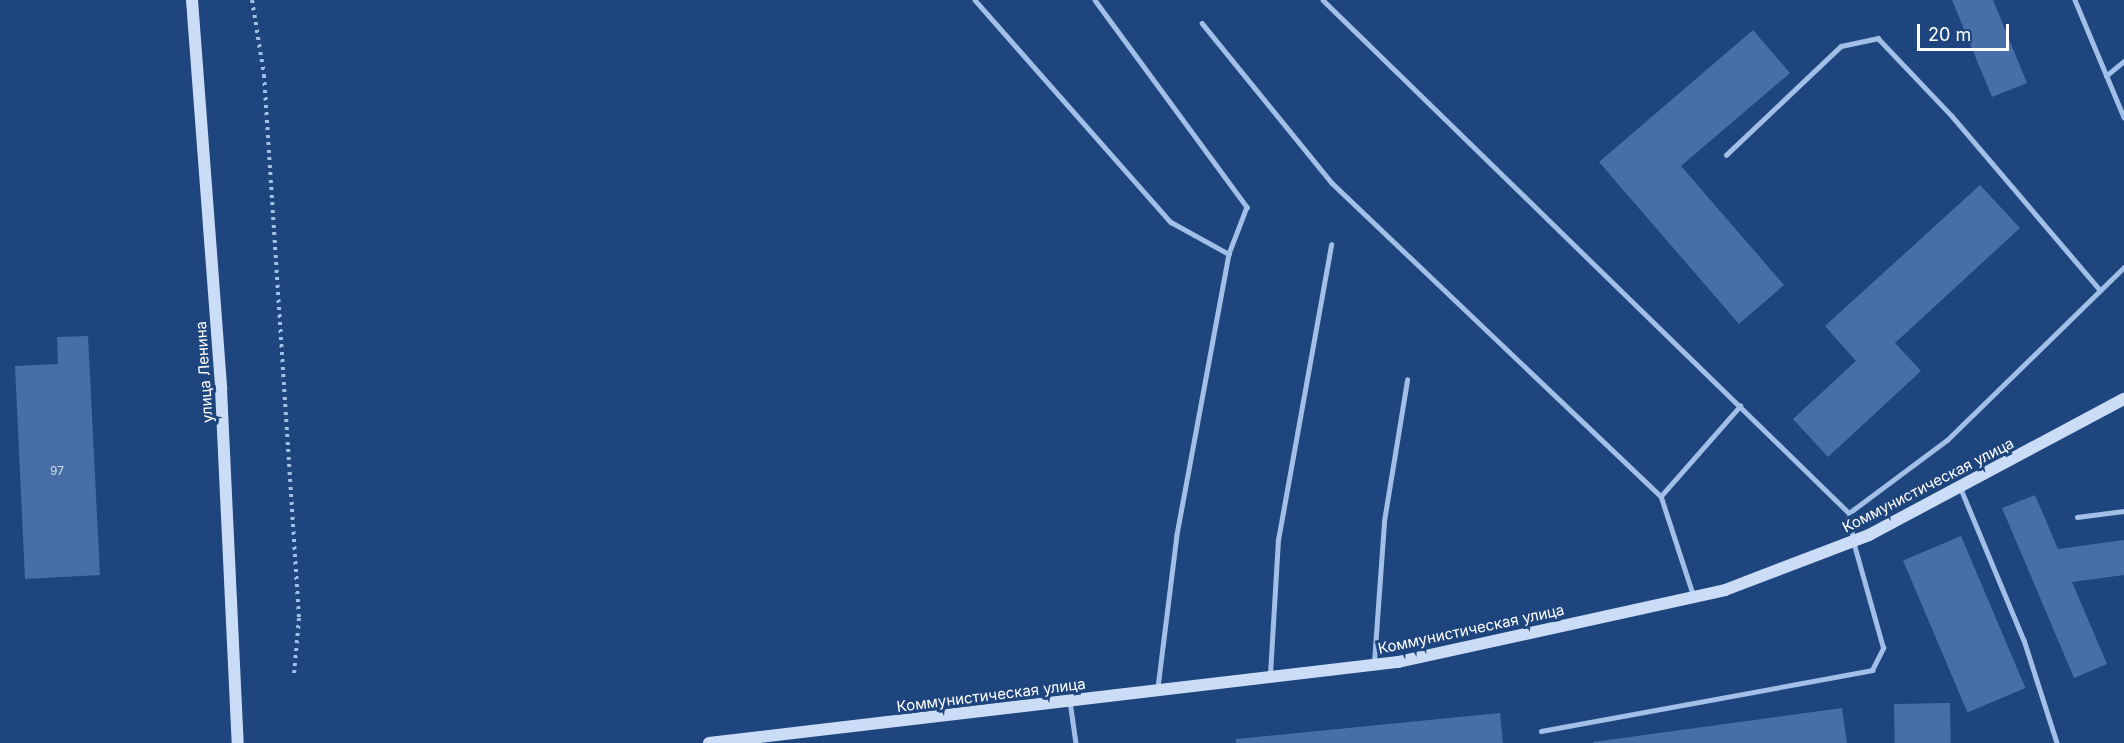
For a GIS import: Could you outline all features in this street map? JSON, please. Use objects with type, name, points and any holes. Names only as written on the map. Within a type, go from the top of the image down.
[{"type":"main road","name":"улица Ленина","points":[[192,0],[221,389],[238,743]]},
{"type":"main road","name":"Коммунистическая улица","points":[[709,743],[1398,662],[1725,590],[1853,541],[2124,399]]},
{"type":"lane","points":[[975,0],[1171,222],[1229,254]]},
{"type":"lane","points":[[1095,0],[1247,207],[1229,254],[1177,535],[1158,690]]},
{"type":"lane","points":[[1323,0],[1849,513],[1853,541],[1883,648],[1872,670],[1541,731]]},
{"type":"lane","points":[[2075,0],[2124,117]]},
{"type":"lane","points":[[1202,23],[1332,183],[1661,496],[1694,597]]},
{"type":"lane","points":[[1726,155],[1841,46],[1878,38],[1952,116],[2100,290]]},
{"type":"lane","points":[[2106,76],[2124,61]]},
{"type":"lane","points":[[1270,677],[1278,540],[1331,245]]},
{"type":"lane","points":[[1849,513],[1947,440],[2124,267]]},
{"type":"lane","points":[[1374,665],[1384,521],[1407,380]]},
{"type":"lane","points":[[1661,496],[1740,406]]},
{"type":"lane","points":[[1960,486],[2024,640],[2057,743]]},
{"type":"lane","points":[[2077,517],[2124,511]]},
{"type":"lane","points":[[1070,700],[1076,743]]},
{"type":"path","points":[[252,0],[264,75],[299,618],[294,674]]},
{"type":"building","points":[[1952,0],[1993,0],[2027,83],[1992,97]]},
{"type":"building","points":[[1753,30],[1790,73],[1681,166],[1784,285],[1739,324],[1599,162]]},
{"type":"building","points":[[1980,185],[2020,228],[1895,343],[1921,371],[1828,457],[1793,419],[1856,361],[1825,326]]},
{"type":"building","points":[[88,336],[100,575],[25,579],[15,366],[58,364],[57,337]]},
{"type":"building","points":[[2035,495],[2058,549],[2124,540],[2124,575],[2072,582],[2107,664],[2074,678],[2002,508]]},
{"type":"building","points":[[1961,536],[2025,688],[1967,712],[1903,561]]},
{"type":"building","points":[[1950,703],[1951,743],[1895,743],[1894,704]]},
{"type":"building","points":[[1842,708],[1847,743],[1593,742]]},
{"type":"building","points":[[1500,713],[1503,743],[1236,743],[1236,739]]}]
